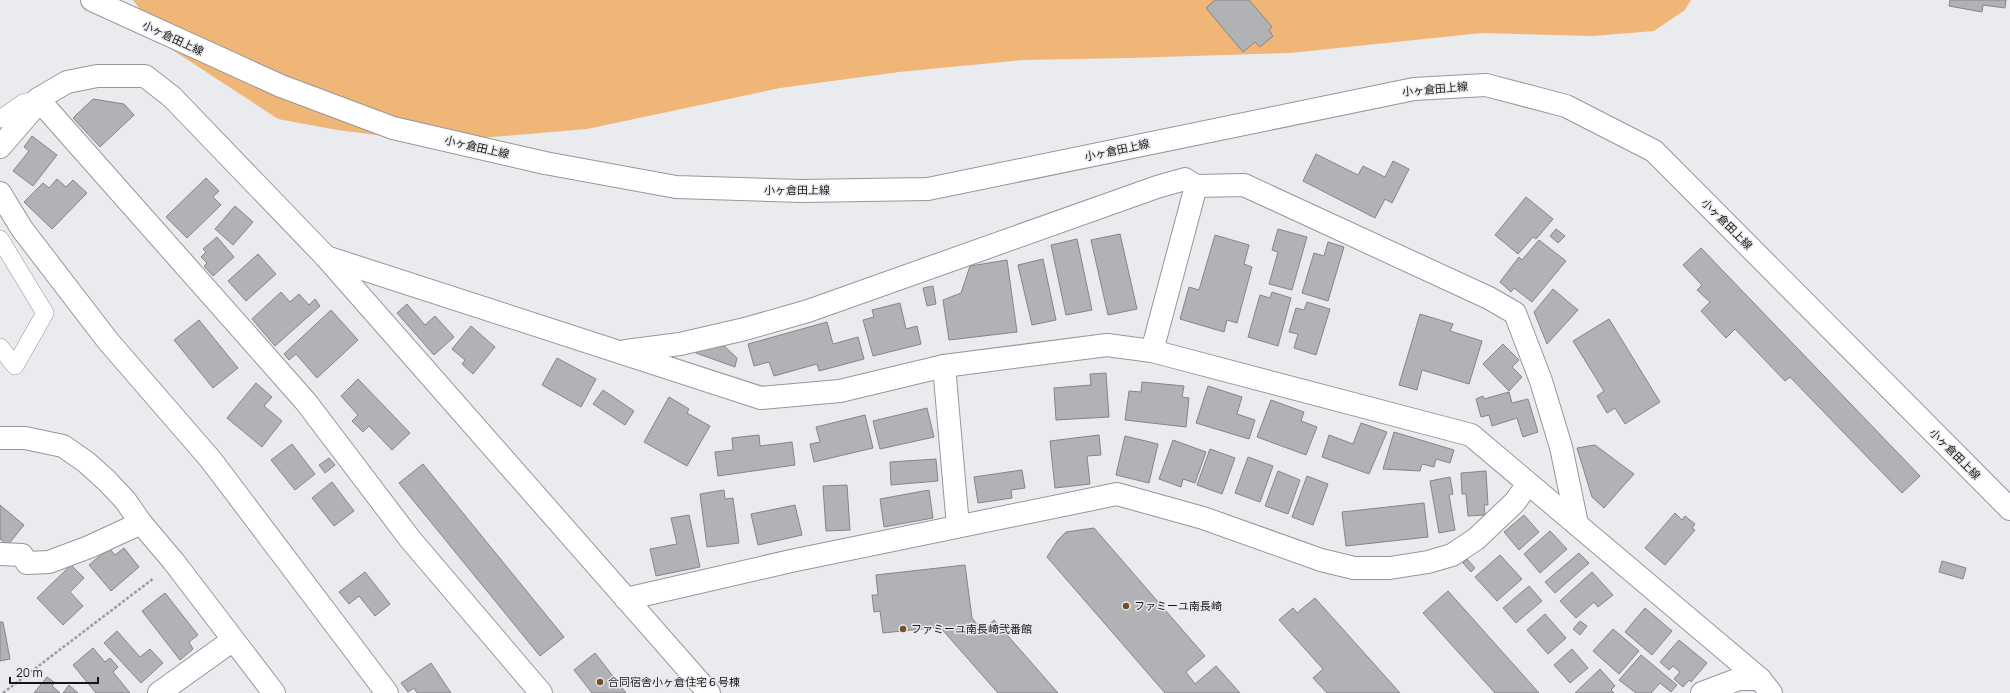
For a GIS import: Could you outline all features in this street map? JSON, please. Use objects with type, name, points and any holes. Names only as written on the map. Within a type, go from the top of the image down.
[{"type":"street","name":"小ヶ倉田上線","points":[[92,0],[240,69],[393,128],[545,163],[676,187],[801,191],[928,189],[1414,89],[1486,85],[1566,106],[1654,151],[2010,509]]},
{"type":"street","points":[[0,147],[32,110],[38,99],[67,82],[97,76],[146,76],[172,97],[326,257],[709,693]]},
{"type":"street","points":[[38,99],[306,402],[410,539],[541,693]]},
{"type":"street","points":[[621,352],[680,344],[752,327],[808,311],[1157,187],[1185,180],[1196,186],[1244,185],[1490,298],[1515,313],[1541,381],[1561,447],[1578,524]]},
{"type":"street","points":[[1152,351],[1196,186]]},
{"type":"street","points":[[0,193],[22,229],[89,316],[211,460],[387,693]]},
{"type":"street","points":[[326,257],[761,398],[840,391],[944,366],[1107,345],[1152,351],[1471,435],[1528,484],[1578,524],[1765,686]]},
{"type":"street","points":[[944,366],[958,526]]},
{"type":"street","points":[[0,438],[25,438],[63,446],[86,462],[106,480],[125,500],[141,523],[174,562],[274,693]]},
{"type":"street","points":[[626,599],[791,561],[1116,494],[1204,518],[1321,560],[1354,568],[1390,568],[1428,562],[1452,555],[1476,539],[1514,503],[1528,484]]},
{"type":"street","points":[[0,554],[22,555],[27,563],[49,562],[89,547],[141,523]]},
{"type":"street","points":[[159,693],[233,640]]},
{"type":"street","points":[[1702,693],[1739,679],[1765,686]]},
{"type":"lane","points":[[0,119],[23,103],[38,99]]},
{"type":"lane","points":[[0,239],[45,313],[16,366],[0,346]]},
{"type":"path","points":[[3,693],[174,562]]},
{"type":"shaded area","points":[[133,0],[1691,0],[1685,10],[1654,31],[1593,36],[1482,33],[1290,53],[1022,60],[899,72],[780,88],[587,129],[433,142],[337,130],[278,119],[168,47]]},
{"type":"building","points":[[1215,0],[1249,0],[1272,27],[1269,30],[1273,36],[1260,47],[1255,42],[1243,52],[1206,8]]},
{"type":"building","points":[[1950,0],[2006,0],[2005,8],[1983,5],[1982,12],[1949,6]]},
{"type":"building","points":[[93,99],[124,104],[134,115],[100,147],[73,118]]},
{"type":"building","points":[[32,136],[57,155],[33,186],[13,171],[29,151],[24,147]]},
{"type":"building","points":[[1316,154],[1358,175],[1363,166],[1385,177],[1393,161],[1409,169],[1392,203],[1385,199],[1375,218],[1303,181]]},
{"type":"building","points":[[206,178],[219,191],[213,197],[221,205],[187,238],[166,217]]},
{"type":"building","points":[[57,179],[66,187],[73,180],[87,193],[52,229],[24,202],[43,183],[49,188]]},
{"type":"building","points":[[1526,197],[1553,219],[1536,239],[1533,237],[1518,254],[1495,235]]},
{"type":"building","points":[[235,206],[253,222],[233,245],[215,229]]},
{"type":"building","points":[[1278,229],[1307,237],[1292,290],[1269,284],[1278,252],[1272,250]]},
{"type":"building","points":[[1556,229],[1565,236],[1558,243],[1550,236]]},
{"type":"building","points":[[1120,234],[1137,309],[1108,315],[1091,240]]},
{"type":"building","points":[[1215,235],[1249,245],[1244,264],[1252,267],[1237,323],[1227,320],[1224,332],[1180,319],[1189,287],[1199,290]]},
{"type":"building","points":[[217,237],[234,257],[213,276],[204,266],[207,263],[201,257],[206,252],[203,249]]},
{"type":"building","points":[[1077,239],[1092,310],[1066,315],[1051,245]]},
{"type":"building","points":[[1539,240],[1566,261],[1532,302],[1514,288],[1511,292],[1500,282],[1519,257],[1522,260]]},
{"type":"building","points":[[1328,242],[1344,247],[1328,301],[1302,293],[1314,253],[1324,256]]},
{"type":"building","points":[[1701,248],[1920,476],[1902,493],[1790,377],[1785,381],[1735,329],[1726,338],[1701,311],[1710,302],[1697,290],[1702,285],[1683,265]]},
{"type":"building","points":[[258,254],[276,274],[246,301],[228,281]]},
{"type":"building","points":[[1043,259],[1056,320],[1032,325],[1018,265]]},
{"type":"building","points":[[1007,260],[1017,332],[949,340],[943,300],[961,293],[970,266]]},
{"type":"building","points":[[933,286],[936,304],[927,306],[923,288]]},
{"type":"building","points":[[1553,289],[1578,310],[1547,344],[1534,312]]},
{"type":"building","points":[[281,292],[290,302],[299,294],[309,305],[315,299],[320,306],[275,346],[252,319]]},
{"type":"building","points":[[1272,292],[1291,298],[1278,346],[1248,337],[1260,295],[1270,298]]},
{"type":"building","points":[[1307,302],[1330,309],[1316,355],[1294,348],[1298,334],[1289,332],[1296,308],[1304,310]]},
{"type":"building","points":[[900,303],[906,329],[917,326],[921,344],[873,356],[863,320],[874,317],[872,310]]},
{"type":"building","points":[[407,304],[425,325],[435,316],[454,337],[434,355],[397,313]]},
{"type":"building","points":[[331,310],[358,340],[317,378],[296,354],[289,360],[284,354]]},
{"type":"building","points":[[1420,314],[1453,324],[1450,331],[1482,341],[1469,384],[1422,370],[1417,390],[1399,385]]},
{"type":"building","points":[[1609,319],[1660,402],[1625,424],[1615,408],[1607,413],[1597,396],[1604,391],[1573,341]]},
{"type":"building","points":[[199,320],[238,368],[213,388],[174,340]]},
{"type":"building","points":[[827,322],[833,344],[858,337],[864,359],[819,371],[817,364],[774,376],[769,362],[754,366],[748,344]]},
{"type":"building","points":[[471,326],[495,347],[473,374],[462,364],[465,360],[452,349]]},
{"type":"building","points":[[1503,344],[1519,360],[1512,367],[1522,377],[1509,391],[1483,364]]},
{"type":"building","points":[[723,345],[737,358],[735,367],[696,353],[698,346]]},
{"type":"building","points":[[557,358],[596,379],[581,407],[542,385]]},
{"type":"building","points":[[1106,373],[1109,417],[1056,420],[1054,388],[1091,385],[1090,374]]},
{"type":"building","points":[[358,379],[410,433],[392,450],[369,426],[363,432],[352,421],[358,415],[341,396]]},
{"type":"building","points":[[1142,382],[1184,386],[1182,397],[1189,398],[1186,427],[1125,420],[1129,391],[1141,392]]},
{"type":"building","points":[[256,383],[272,397],[264,406],[282,421],[262,447],[227,418]]},
{"type":"building","points":[[1208,386],[1242,397],[1237,414],[1255,420],[1249,439],[1196,423]]},
{"type":"building","points":[[603,390],[634,411],[625,425],[593,404]]},
{"type":"building","points":[[1509,392],[1512,403],[1528,399],[1538,432],[1523,437],[1517,418],[1492,426],[1489,415],[1481,417],[1476,399],[1483,396],[1484,399]]},
{"type":"building","points":[[669,397],[689,409],[687,413],[710,426],[687,466],[644,442]]},
{"type":"building","points":[[1271,400],[1304,412],[1301,421],[1317,427],[1306,455],[1257,437]]},
{"type":"building","points":[[927,408],[934,437],[880,449],[873,421]]},
{"type":"building","points":[[865,415],[873,448],[814,462],[810,444],[820,442],[816,427]]},
{"type":"building","points":[[1361,423],[1387,432],[1369,474],[1322,457],[1329,435],[1353,444]]},
{"type":"building","points":[[1394,432],[1454,450],[1450,463],[1436,459],[1434,467],[1422,464],[1420,471],[1383,469]]},
{"type":"building","points":[[759,435],[760,446],[792,442],[795,465],[718,476],[715,452],[733,450],[732,438]]},
{"type":"building","points":[[1099,435],[1101,455],[1087,456],[1090,484],[1055,488],[1050,441]]},
{"type":"building","points":[[1125,436],[1158,444],[1149,483],[1116,475]]},
{"type":"building","points":[[1173,440],[1206,452],[1195,483],[1183,479],[1181,487],[1159,479]]},
{"type":"building","points":[[292,444],[315,474],[295,490],[271,460]]},
{"type":"building","points":[[1595,445],[1634,474],[1604,508],[1592,497],[1577,448]]},
{"type":"building","points":[[1210,449],[1235,458],[1222,494],[1197,485]]},
{"type":"building","points":[[1248,457],[1273,466],[1260,502],[1235,493]]},
{"type":"building","points":[[329,458],[335,465],[325,473],[319,465]]},
{"type":"building","points":[[936,459],[938,481],[891,485],[890,462]]},
{"type":"building","points":[[423,464],[564,637],[540,656],[399,483]]},
{"type":"building","points":[[1022,470],[1025,488],[1011,490],[1012,498],[978,503],[974,477]]},
{"type":"building","points":[[1278,471],[1300,480],[1288,514],[1265,506]]},
{"type":"building","points":[[1486,471],[1488,505],[1484,505],[1485,515],[1468,516],[1466,494],[1462,494],[1461,473]]},
{"type":"building","points":[[1307,476],[1328,484],[1313,525],[1292,517]]},
{"type":"building","points":[[1450,477],[1453,494],[1449,495],[1455,530],[1439,533],[1430,481]]},
{"type":"building","points":[[332,482],[354,511],[334,526],[312,498]]},
{"type":"building","points":[[847,485],[850,530],[826,531],[823,486]]},
{"type":"building","points":[[724,490],[725,499],[733,498],[739,543],[707,547],[700,494]]},
{"type":"building","points":[[929,490],[933,518],[884,527],[880,499]]},
{"type":"building","points":[[1424,503],[1428,537],[1346,546],[1342,512]]},
{"type":"building","points":[[0,505],[24,525],[8,545],[0,539]]},
{"type":"building","points":[[795,505],[802,535],[758,545],[751,514]]},
{"type":"building","points":[[1675,513],[1682,520],[1685,516],[1695,524],[1692,528],[1695,530],[1665,565],[1645,548]]},
{"type":"building","points":[[689,515],[700,567],[656,576],[650,549],[677,544],[671,518]]},
{"type":"building","points":[[1524,515],[1539,532],[1519,550],[1504,532]]},
{"type":"building","name":"ファミーユ南長崎","points":[[1094,528],[1205,656],[1186,672],[1195,684],[1216,666],[1240,693],[1165,693],[1047,557],[1058,540],[1066,532]]},
{"type":"building","points":[[1550,531],[1567,549],[1540,573],[1524,554]]},
{"type":"building","points":[[109,548],[115,555],[124,548],[139,567],[111,591],[89,565]]},
{"type":"building","points":[[1579,553],[1589,563],[1555,593],[1545,582]]},
{"type":"building","points":[[1500,555],[1522,579],[1497,601],[1475,577]]},
{"type":"building","points":[[1467,559],[1475,568],[1471,572],[1463,563]]},
{"type":"building","points":[[1942,561],[1966,568],[1963,579],[1939,572]]},
{"type":"building","points":[[71,565],[84,578],[70,592],[83,606],[63,625],[37,598]]},
{"type":"building","name":"ファミーユ南長崎弐番館","points":[[965,565],[972,618],[982,631],[994,620],[1058,693],[998,693],[940,627],[883,633],[880,611],[874,612],[872,595],[878,595],[876,575]]},
{"type":"building","points":[[365,572],[390,604],[375,616],[359,596],[349,604],[339,592]]},
{"type":"building","points":[[1592,572],[1613,595],[1598,607],[1594,602],[1576,618],[1560,601]]},
{"type":"building","points":[[1529,586],[1542,601],[1516,623],[1503,608]]},
{"type":"building","points":[[1448,591],[1539,693],[1495,693],[1423,613]]},
{"type":"building","points":[[165,593],[198,635],[189,642],[193,649],[180,660],[142,611]]},
{"type":"building","points":[[1315,598],[1400,693],[1327,693],[1313,678],[1323,669],[1279,620],[1293,608],[1297,613]]},
{"type":"building","points":[[1645,608],[1672,631],[1652,655],[1625,632]]},
{"type":"building","points":[[1545,614],[1566,638],[1548,654],[1527,630]]},
{"type":"building","points":[[1580,621],[1587,626],[1580,635],[1573,629]]},
{"type":"building","points":[[0,622],[3,622],[10,659],[0,661]]},
{"type":"building","points":[[1613,629],[1639,651],[1619,674],[1593,651]]},
{"type":"building","points":[[117,631],[140,657],[150,649],[163,663],[141,683],[104,643]]},
{"type":"building","points":[[1679,640],[1707,663],[1691,682],[1689,680],[1683,687],[1674,679],[1680,672],[1673,666],[1669,670],[1660,662]]},
{"type":"building","points":[[93,648],[105,662],[110,658],[118,667],[113,672],[130,693],[96,693],[73,665]]},
{"type":"building","points":[[1572,649],[1588,668],[1570,683],[1554,665]]},
{"type":"building","name":"合同宿舎小ヶ倉住宅６号棟","points":[[595,653],[626,693],[592,693],[574,670]]},
{"type":"building","points":[[1641,655],[1677,685],[1671,692],[1660,683],[1651,693],[1636,693],[1619,680]]},
{"type":"building","points":[[431,663],[451,693],[417,693],[414,688],[408,692],[401,683]]},
{"type":"building","points":[[1600,669],[1615,686],[1611,690],[1614,693],[1575,693]]},
{"type":"building","points":[[47,677],[55,683],[52,686],[60,693],[34,693]]},
{"type":"building","points":[[69,685],[78,693],[63,693]]},
{"type":"place","name":"ファミーユ南長崎","points":[[1126,606]]},
{"type":"place","name":"ファミーユ南長崎弐番館","points":[[903,629]]},
{"type":"place","name":"合同宿舎小ヶ倉住宅６号棟","points":[[600,682]]}]
